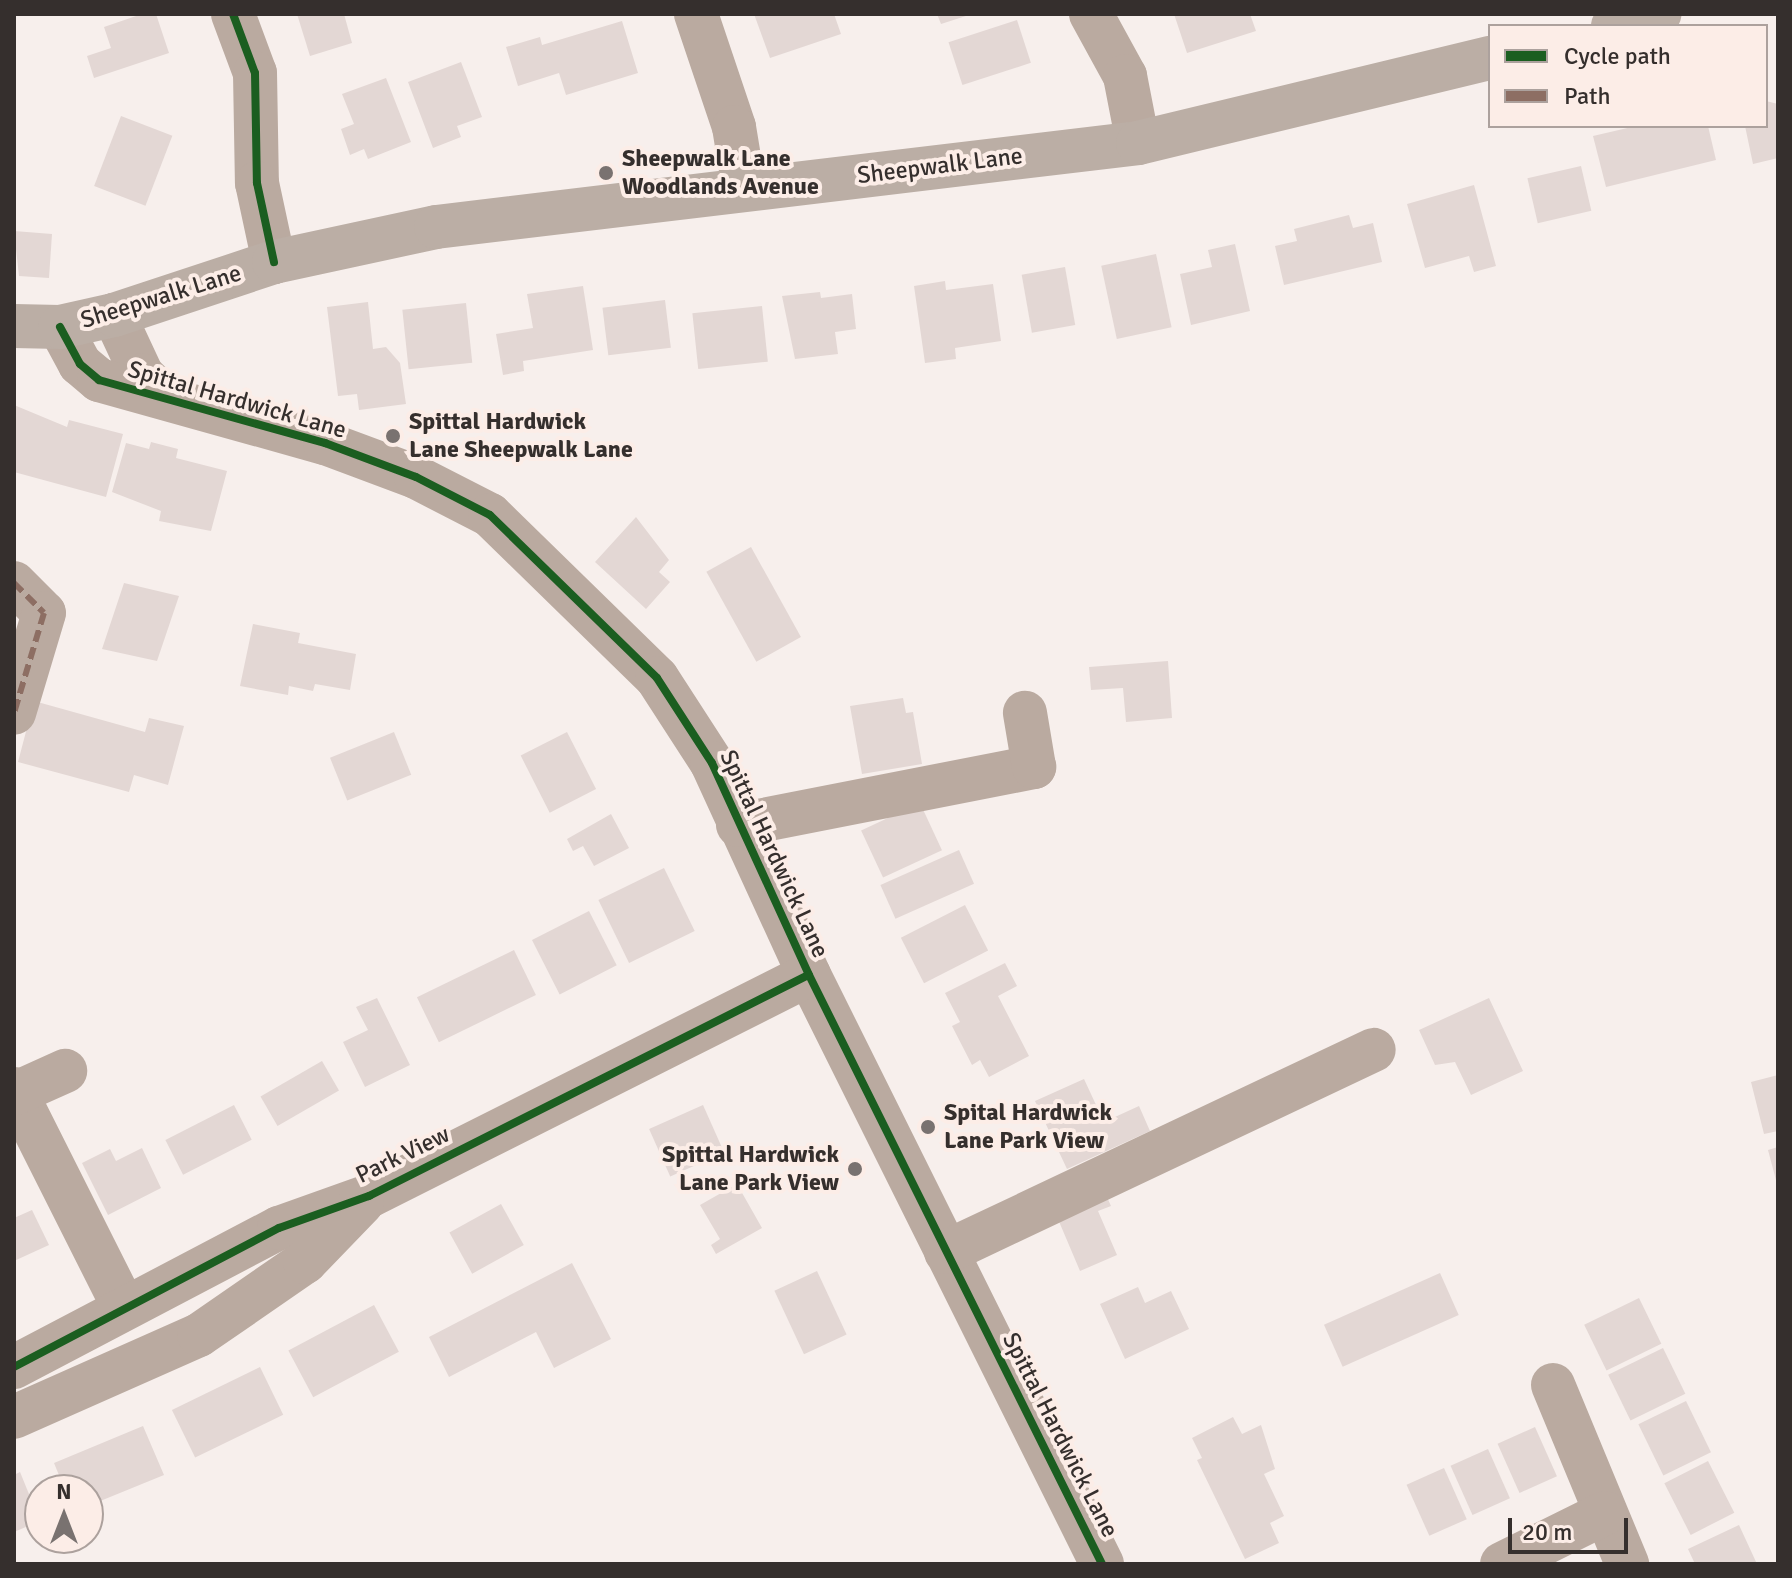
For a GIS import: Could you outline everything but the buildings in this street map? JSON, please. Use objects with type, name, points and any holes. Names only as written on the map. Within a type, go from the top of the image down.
[{"type":"main road","points":[[1621,24],[1659,14]]},
{"type":"main road","name":"Sheepwalk Lane","points":[[14,326],[60,327],[114,315],[274,262],[436,227],[1138,143],[1488,58]]},
{"type":"street","points":[[233,14],[255,73],[257,183],[274,262]]},
{"type":"street","points":[[696,14],[734,127],[744,188]]},
{"type":"street","points":[[1091,14],[1125,76],[1138,143]]},
{"type":"street","name":"Spittal Hardwick Lane","points":[[114,315],[142,375],[166,398]]},
{"type":"street","name":"Spittal Hardwick Lane","points":[[60,327],[80,364],[99,380],[325,443],[416,477],[490,515],[657,678],[712,763],[809,975],[1102,1564]]},
{"type":"street","points":[[14,583],[44,613],[14,713]]},
{"type":"street","points":[[738,825],[1034,767],[1025,713]]},
{"type":"street","name":"Park View","points":[[14,1367],[279,1228],[369,1196],[809,975]]},
{"type":"street","points":[[946,1252],[1374,1050]]},
{"type":"street","points":[[65,1071],[15,1091],[124,1308]]},
{"type":"street","name":"Park View","points":[[14,1417],[199,1335],[305,1262],[369,1196]]},
{"type":"street","points":[[1553,1385],[1627,1564]]},
{"type":"street","points":[[1502,1564],[1605,1513]]},
{"type":"marked path","points":[[14,583],[44,613],[14,713]]},
{"type":"cycle path","points":[[233,14],[255,73],[257,183],[274,262]]},
{"type":"cycle path","points":[[60,327],[80,364],[99,380],[325,443],[416,477],[490,515],[657,678],[712,763],[809,975],[1102,1564]]},
{"type":"cycle path","points":[[14,1367],[279,1228],[369,1196],[809,975]]},
{"type":"place","name":"Sheepwalk Lane Woodlands Avenue","points":[[606,173]]},
{"type":"place","name":"Spittal Hardwick Lane Sheepwalk Lane","points":[[393,436]]},
{"type":"place","name":"Spital Hardwick Lane Park View","points":[[928,1127]]},
{"type":"place","name":"Spittal Hardwick Lane Park View","points":[[855,1169]]}]
